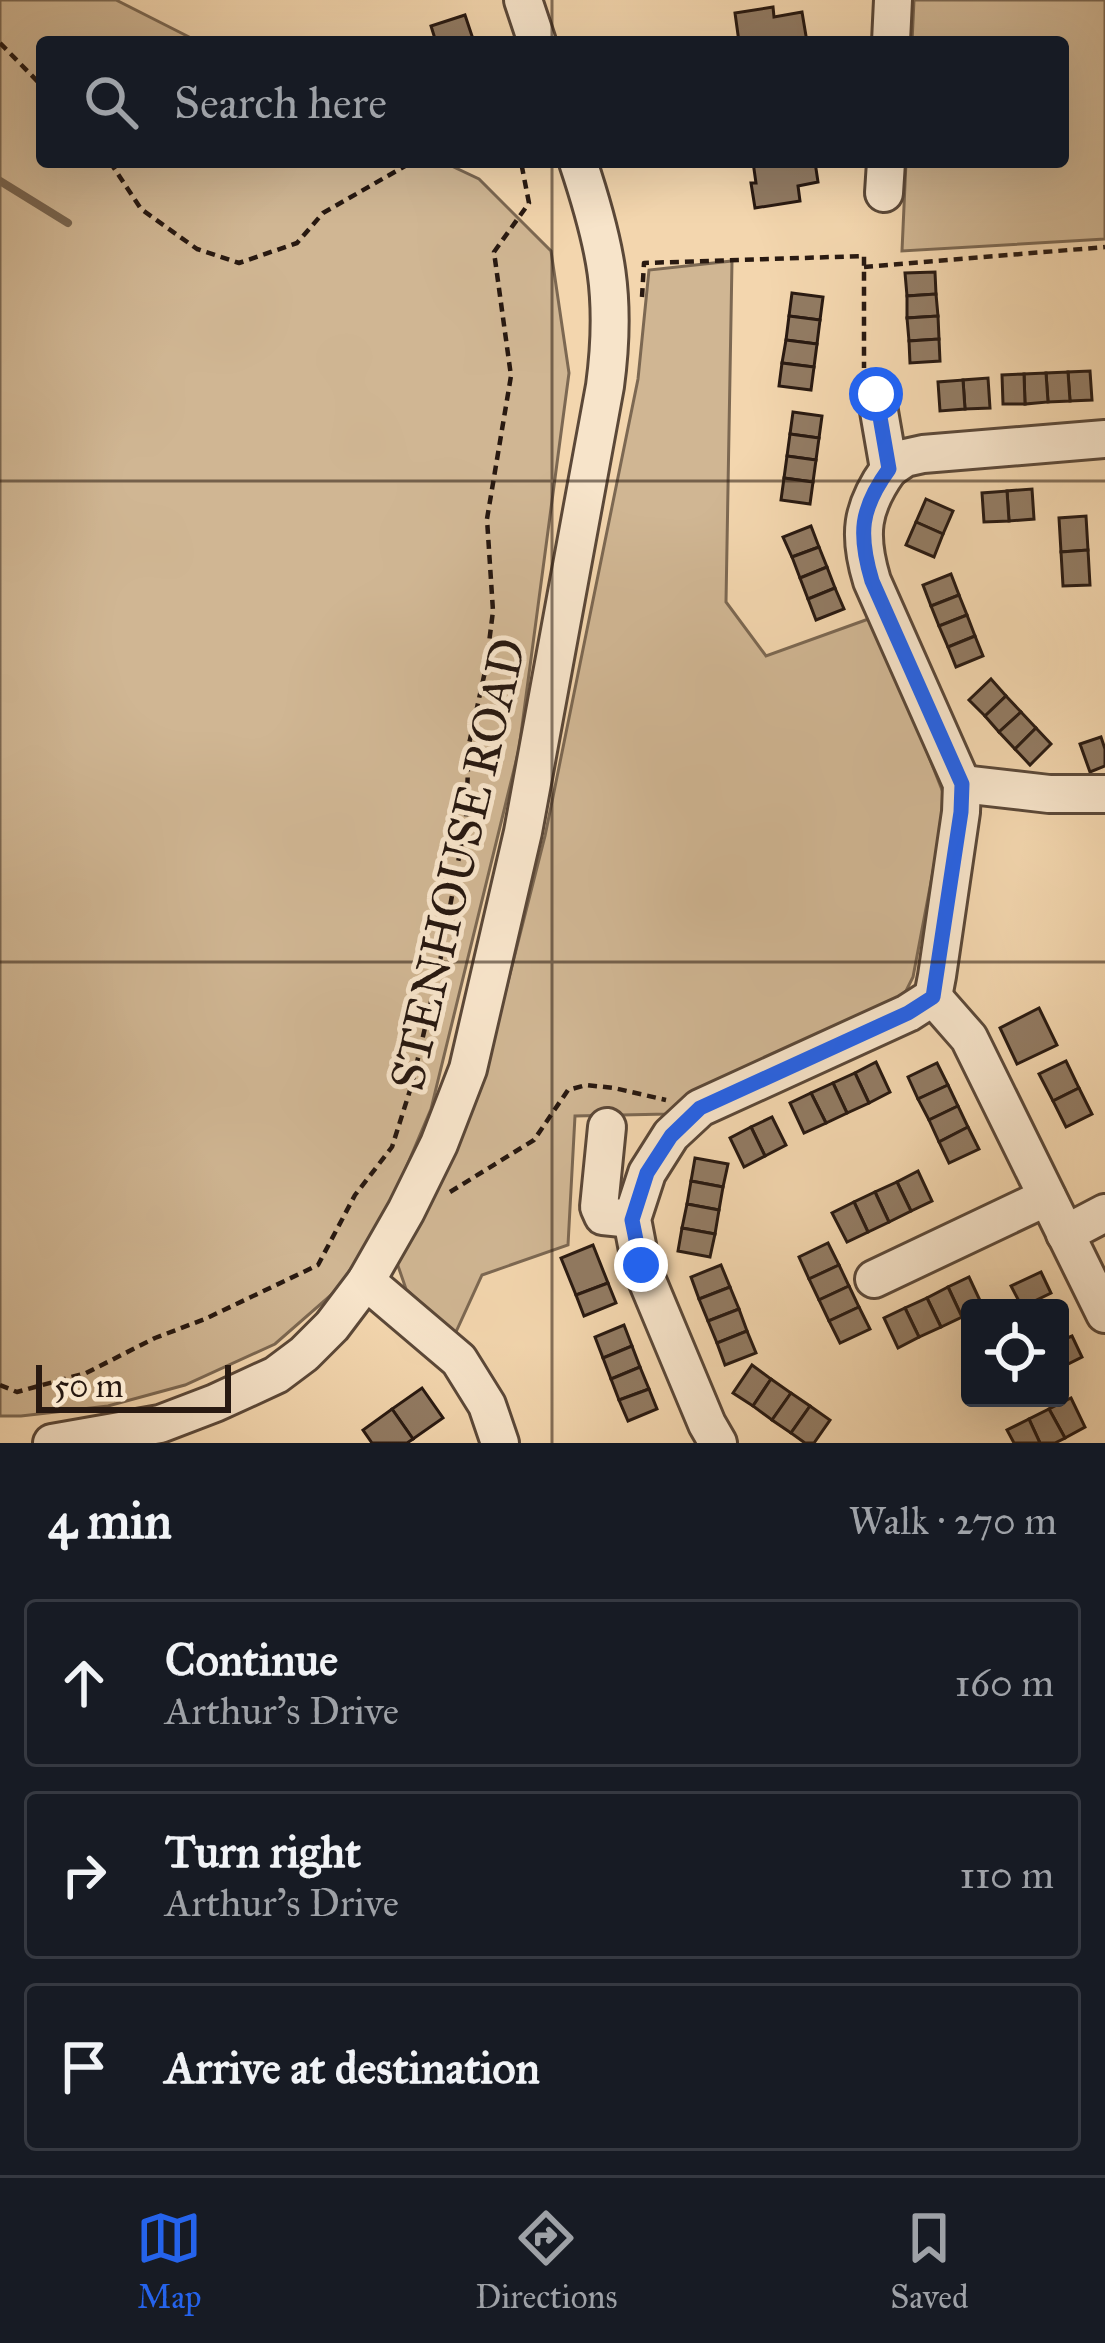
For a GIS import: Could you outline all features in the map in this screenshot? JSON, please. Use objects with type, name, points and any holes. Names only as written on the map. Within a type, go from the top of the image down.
[{"type":"street","points":[[523,0],[535,36]]},
{"type":"street","points":[[891,36],[893,0]]},
{"type":"street","name":"STENHOUSE ROAD","points":[[52,1443],[160,1424],[276,1375],[304,1354],[366,1281],[439,1144],[469,1069],[523,832],[605,386],[611,303],[607,260],[580,168]]},
{"type":"street","points":[[876,394],[889,469]]},
{"type":"street","points":[[718,1443],[641,1265],[632,1220],[647,1173],[671,1136],[700,1108],[908,1013],[933,997],[962,784],[863,552],[863,523],[874,490],[889,469],[905,458],[923,454],[1105,439]]},
{"type":"street","points":[[962,784],[1049,794],[1105,794]]},
{"type":"street","points":[[933,997],[969,1038],[1105,1314]]},
{"type":"street","points":[[607,1127],[599,1208],[603,1216],[632,1220]]},
{"type":"street","points":[[874,1279],[1047,1197]]},
{"type":"street","points":[[1065,1234],[1105,1213]]},
{"type":"street","points":[[366,1281],[459,1360],[487,1405],[500,1443]]},
{"type":"path","points":[[0,43],[36,80]]},
{"type":"path","points":[[114,168],[141,209],[196,249],[239,263],[297,243],[323,214],[402,168]]},
{"type":"path","points":[[0,1385],[17,1392],[86,1373],[318,1265],[355,1195],[392,1147],[440,967],[466,819],[469,743],[493,611],[487,519],[512,376],[494,252],[529,203],[522,168]]},
{"type":"path","points":[[864,267],[1105,247]]},
{"type":"path","points":[[644,263],[864,256],[864,379],[876,394]]},
{"type":"path","points":[[406,1211],[452,1191],[534,1140]]},
{"type":"shaded area","points":[[0,0],[116,0],[187,36],[36,36],[36,168],[456,168],[479,179],[551,251],[569,373],[519,749],[431,1109],[383,1222],[346,1282],[275,1344],[185,1385],[108,1406],[0,1416]]},
{"type":"shaded area","points":[[914,0],[1105,0],[1105,239],[902,251],[906,168],[1069,168],[1069,36],[912,36]]},
{"type":"shaded area","points":[[732,261],[726,602],[766,656],[874,617],[944,795],[913,977],[895,1000],[668,1114],[575,1116],[568,1245],[482,1275],[455,1334],[406,1289],[396,1260],[484,1076],[545,836],[638,379],[649,270]]},
{"type":"building","points":[[773,7],[774,17],[802,12],[806,36],[738,36],[735,13]]},
{"type":"building","points":[[465,15],[472,36],[434,36],[431,26]]},
{"type":"building","points":[[754,168],[816,168],[818,182],[798,186],[800,201],[755,208],[751,183],[756,183]]},
{"type":"building","points":[[935,272],[936,294],[907,296],[905,273]]},
{"type":"building","points":[[792,293],[823,297],[820,320],[789,316]]},
{"type":"building","points":[[936,294],[938,316],[907,318],[907,296]]},
{"type":"building","points":[[789,316],[820,320],[817,344],[786,340]]},
{"type":"building","points":[[938,316],[939,339],[909,341],[907,318]]},
{"type":"building","points":[[939,339],[940,361],[910,363],[909,341]]},
{"type":"building","points":[[786,340],[817,344],[814,367],[782,363]]},
{"type":"building","points":[[782,363],[814,367],[811,390],[779,386]]},
{"type":"building","points":[[1090,371],[1092,400],[1070,401],[1068,372]]},
{"type":"building","points":[[1068,372],[1070,401],[1048,402],[1046,373]]},
{"type":"building","points":[[1046,373],[1048,402],[1025,404],[1024,374]]},
{"type":"building","points":[[1024,374],[1025,404],[1003,404],[1002,375]]},
{"type":"building","points":[[988,378],[990,408],[965,409],[963,380]]},
{"type":"building","points":[[963,380],[965,409],[940,411],[938,382]]},
{"type":"building","points":[[793,412],[822,416],[819,438],[790,434]]},
{"type":"building","points":[[790,434],[819,438],[816,460],[787,456]]},
{"type":"building","points":[[787,456],[816,460],[813,482],[784,478]]},
{"type":"building","points":[[784,478],[813,482],[810,504],[781,500]]},
{"type":"building","points":[[1032,489],[1034,519],[1009,521],[1007,491]]},
{"type":"building","points":[[1007,491],[1009,521],[984,522],[982,493]]},
{"type":"building","points":[[926,499],[953,511],[943,534],[916,522]]},
{"type":"building","points":[[1086,516],[1088,550],[1061,552],[1059,518]]},
{"type":"building","points":[[916,522],[943,534],[934,557],[906,545]]},
{"type":"building","points":[[811,526],[819,547],[792,557],[783,537]]},
{"type":"building","points":[[819,547],[827,567],[800,578],[792,557]]},
{"type":"building","points":[[1088,550],[1090,585],[1063,586],[1061,552]]},
{"type":"building","points":[[827,567],[835,588],[808,599],[800,578]]},
{"type":"building","points":[[951,574],[959,595],[931,606],[923,585]]},
{"type":"building","points":[[835,588],[844,609],[816,620],[808,599]]},
{"type":"building","points":[[959,595],[967,615],[939,626],[931,606]]},
{"type":"building","points":[[967,615],[975,636],[948,647],[939,626]]},
{"type":"building","points":[[975,636],[983,656],[956,667],[948,647]]},
{"type":"building","points":[[991,679],[1006,696],[985,716],[969,700]]},
{"type":"building","points":[[1006,696],[1021,712],[999,732],[985,716]]},
{"type":"building","points":[[1021,712],[1036,728],[1015,749],[999,732]]},
{"type":"building","points":[[1036,728],[1051,744],[1030,765],[1015,749]]},
{"type":"building","points":[[1101,737],[1105,766],[1090,772],[1080,744]]},
{"type":"building","points":[[1039,1008],[1057,1045],[1017,1064],[1000,1028]]},
{"type":"building","points":[[1066,1061],[1079,1088],[1053,1101],[1039,1074]]},
{"type":"building","points":[[876,1062],[890,1092],[869,1103],[855,1073]]},
{"type":"building","points":[[937,1063],[948,1085],[918,1099],[908,1077]]},
{"type":"building","points":[[855,1073],[869,1103],[847,1113],[833,1083]]},
{"type":"building","points":[[833,1083],[847,1113],[826,1123],[811,1093]]},
{"type":"building","points":[[948,1085],[958,1106],[929,1120],[918,1099]]},
{"type":"building","points":[[1079,1088],[1092,1114],[1066,1127],[1053,1101]]},
{"type":"building","points":[[811,1093],[826,1123],[804,1133],[790,1103]]},
{"type":"building","points":[[958,1106],[968,1127],[939,1142],[929,1120]]},
{"type":"building","points":[[772,1117],[786,1145],[765,1156],[751,1127]]},
{"type":"building","points":[[751,1127],[765,1156],[744,1167],[730,1138]]},
{"type":"building","points":[[968,1127],[979,1149],[949,1163],[939,1142]]},
{"type":"building","points":[[695,1158],[728,1164],[723,1187],[691,1181]]},
{"type":"building","points":[[918,1171],[932,1201],[911,1211],[897,1182]]},
{"type":"building","points":[[691,1181],[723,1187],[719,1210],[687,1204]]},
{"type":"building","points":[[897,1182],[911,1211],[889,1222],[875,1192]]},
{"type":"building","points":[[875,1192],[889,1222],[868,1232],[854,1202]]},
{"type":"building","points":[[854,1202],[868,1232],[847,1242],[832,1213]]},
{"type":"building","points":[[687,1204],[719,1210],[715,1234],[682,1228]]},
{"type":"building","points":[[682,1228],[715,1234],[710,1257],[678,1251]]},
{"type":"building","points":[[828,1243],[839,1265],[809,1279],[799,1257]]},
{"type":"building","points":[[593,1245],[608,1283],[576,1295],[561,1258]]},
{"type":"building","points":[[721,1265],[730,1287],[699,1299],[691,1277]]},
{"type":"building","points":[[839,1265],[849,1286],[819,1300],[809,1279]]},
{"type":"building","points":[[1041,1272],[1051,1293],[1039,1299],[1018,1299],[1011,1286]]},
{"type":"building","points":[[969,1277],[979,1299],[961,1299],[961,1315],[948,1287]]},
{"type":"building","points":[[608,1283],[616,1303],[584,1316],[576,1295]]},
{"type":"building","points":[[849,1286],[859,1307],[829,1321],[819,1300]]},
{"type":"building","points":[[730,1287],[739,1309],[708,1321],[699,1299]]},
{"type":"building","points":[[948,1287],[961,1317],[941,1327],[927,1298]]},
{"type":"building","points":[[927,1298],[941,1327],[919,1337],[905,1308]]},
{"type":"building","points":[[859,1307],[870,1329],[840,1343],[829,1321]]},
{"type":"building","points":[[905,1308],[919,1337],[898,1348],[884,1318]]},
{"type":"building","points":[[739,1309],[747,1331],[717,1343],[708,1321]]},
{"type":"building","points":[[624,1325],[632,1346],[603,1358],[595,1337]]},
{"type":"building","points":[[747,1331],[756,1353],[725,1365],[717,1343]]},
{"type":"building","points":[[1069,1337],[1082,1357],[1069,1364]]},
{"type":"building","points":[[632,1346],[640,1367],[611,1379],[603,1358]]},
{"type":"building","points":[[752,1365],[771,1379],[753,1406],[733,1393]]},
{"type":"building","points":[[640,1367],[649,1389],[619,1400],[611,1379]]},
{"type":"building","points":[[771,1379],[791,1393],[772,1420],[753,1406]]},
{"type":"building","points":[[422,1388],[443,1418],[413,1439],[392,1409]]},
{"type":"building","points":[[649,1389],[657,1409],[628,1421],[619,1400]]},
{"type":"building","points":[[791,1393],[810,1406],[791,1433],[772,1420]]},
{"type":"building","points":[[1069,1399],[1085,1427],[1065,1438],[1049,1409],[1069,1407]]},
{"type":"building","points":[[810,1406],[830,1420],[814,1443],[805,1443],[791,1433]]},
{"type":"building","points":[[392,1409],[413,1439],[372,1443],[363,1430]]},
{"type":"building","points":[[1049,1409],[1065,1438],[1040,1443],[1029,1419]]},
{"type":"building","points":[[1029,1419],[1040,1443],[1014,1443],[1007,1430]]},
{"type":"waterway","points":[[0,181],[68,223]]},
{"type":"route","points":[[641,1265],[632,1220],[647,1173],[671,1136],[700,1108],[908,1013],[933,997],[962,784],[863,552],[863,523],[874,490],[889,469],[876,394]]}]
